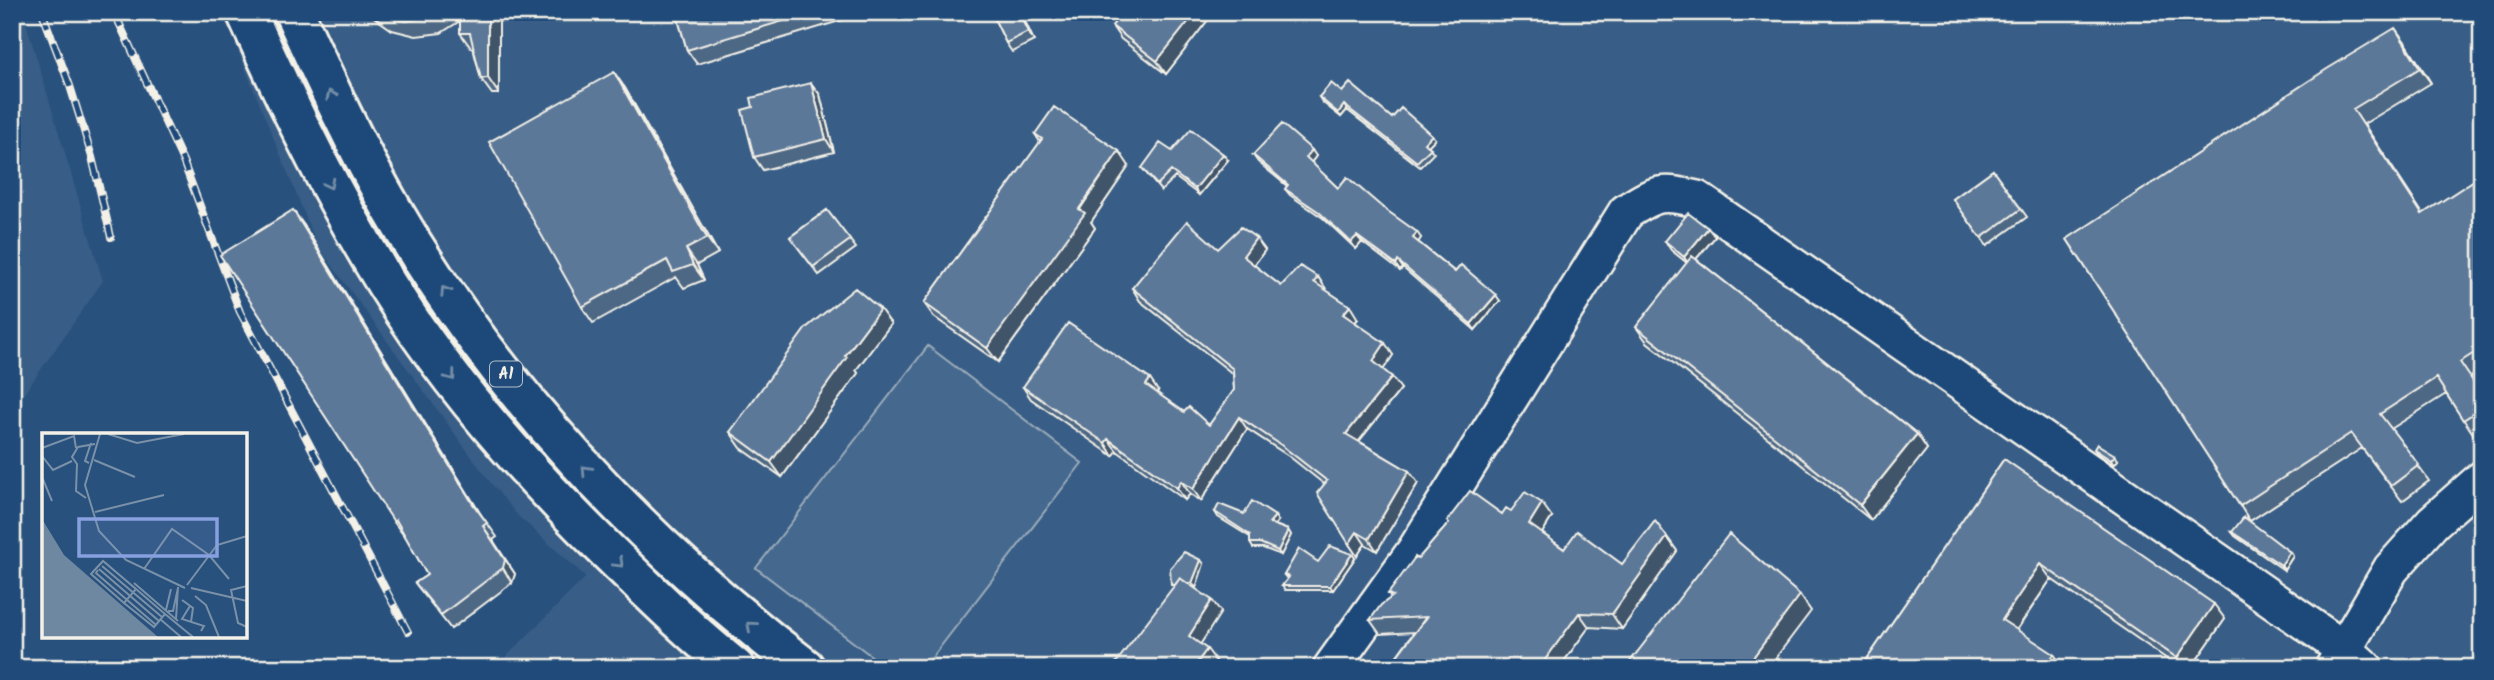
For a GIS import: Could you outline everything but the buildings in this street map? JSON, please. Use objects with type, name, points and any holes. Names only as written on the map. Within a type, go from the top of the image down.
[{"type":"highway","name":"A1","points":[[246,12],[293,114],[347,218],[389,288],[450,375],[512,454],[703,643],[735,668]]},
{"type":"highway","name":"A1","points":[[294,12],[369,169],[394,214],[465,322],[560,441],[610,495],[677,563],[761,635],[805,668]]},
{"type":"street","points":[[1332,668],[1414,552],[1626,212],[1650,196],[1671,193],[1697,199],[2347,662],[2391,569],[2433,522],[2482,478]]},
{"type":"shaded area","points":[[12,12],[23,12],[103,281],[12,411]]},
{"type":"shaded area","points":[[222,12],[2482,12],[2482,668],[495,668],[586,577],[518,516],[490,482],[317,245]]},
{"type":"shaded area","points":[[928,346],[1082,463],[924,668],[887,668],[756,568]]},
{"type":"railway","points":[[42,12],[70,86],[92,157],[111,237]]},
{"type":"railway","points":[[114,12],[183,161],[240,312],[408,632]]}]
